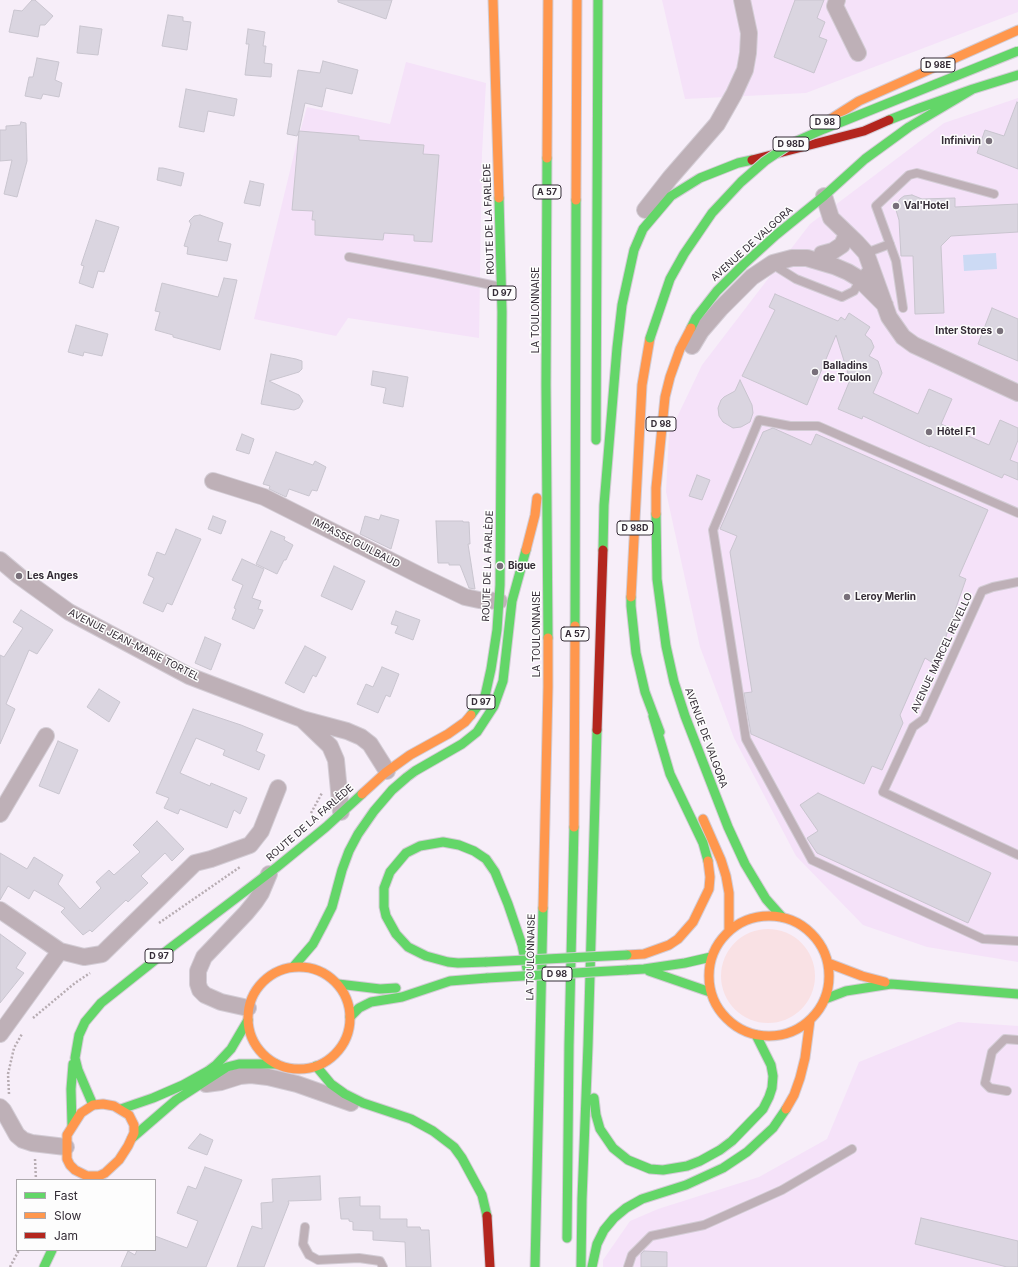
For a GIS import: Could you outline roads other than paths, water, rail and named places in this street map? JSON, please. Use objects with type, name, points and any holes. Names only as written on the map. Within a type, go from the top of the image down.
[{"type":"main road","name":"ROUTE DE LA FARLÈDE","points":[[72,1125],[70,1109],[71,1075],[77,1039],[80,1030],[100,1003],[269,874],[326,827],[387,771],[410,755],[465,722],[485,696],[491,669],[499,601],[502,288],[493,0]]},
{"type":"main road","name":"LA TOULONNAISE","points":[[535,1267],[548,687],[546,385],[548,0]]},
{"type":"main road","name":"A 57","points":[[567,1245],[566,1201],[575,786],[577,0]]},
{"type":"main road","points":[[596,450],[598,0]]},
{"type":"main road","name":"D 98E","points":[[859,101],[1018,30]]},
{"type":"main road","name":"D 98D","points":[[693,800],[682,780],[653,716],[644,692],[636,653],[632,606],[639,424],[642,385],[650,338],[670,279],[698,232],[712,214],[741,182],[765,161],[792,143],[912,92],[1018,50]]},
{"type":"main road","name":"AVENUE DE VALGORA","points":[[782,917],[766,899],[736,846],[685,716],[672,675],[664,640],[656,579],[656,488],[660,428],[665,397],[674,363],[696,318],[717,291],[743,265],[865,159],[909,127],[973,89],[1018,74]]},
{"type":"main road","points":[[581,1267],[604,505],[617,348],[626,286],[634,250],[643,229],[671,196],[700,178],[738,163],[864,131],[917,109],[973,89]]},
{"type":"main road","name":"D 98","points":[[792,143],[859,101]]},
{"type":"main road","points":[[294,966],[313,944],[332,908],[342,870],[358,834],[374,811],[392,790],[407,777],[462,744],[477,732],[486,720],[498,698],[503,682],[506,662],[512,601],[535,515],[546,385]]},
{"type":"main road","points":[[595,789],[596,489]]},
{"type":"main road","points":[[530,988],[527,966],[522,945],[500,883],[491,864],[486,859],[474,851],[459,845],[443,842],[420,846],[406,853],[400,858],[390,872],[384,888],[384,907],[386,916],[396,934],[408,947],[426,956],[458,963],[486,962],[627,955],[644,954],[669,945],[686,931],[699,911],[707,894],[709,883],[709,866],[703,843],[670,774],[653,716]]},
{"type":"main road","points":[[700,814],[721,860],[726,876],[730,900],[729,931]]},
{"type":"main road","points":[[754,917],[782,917],[795,922],[816,938],[828,963],[829,981],[825,999],[819,1010],[799,1029],[771,1037],[756,1035],[740,1030],[727,1020],[717,1007],[710,992],[708,974],[711,957],[718,943],[729,931],[741,923],[754,917]]},
{"type":"main road","name":"D 98","points":[[350,1017],[359,1008],[370,1002],[402,997],[450,981],[644,969],[685,963],[711,957]]},
{"type":"main road","points":[[828,963],[862,976],[892,984],[1018,994]]},
{"type":"main road","points":[[121,1109],[153,1098],[183,1085],[208,1071],[216,1064],[231,1049],[248,1014],[254,992],[264,979],[278,970],[294,966],[316,969],[326,974],[338,984],[347,1000],[350,1017],[348,1034],[339,1049],[326,1061],[310,1068],[293,1069],[276,1064],[257,1063],[227,1067],[165,1108],[132,1138],[120,1160],[100,1178],[88,1176],[75,1170],[67,1159],[66,1147],[68,1135],[72,1125],[81,1113],[93,1105],[107,1104],[121,1109],[131,1118],[134,1126],[132,1138]]},
{"type":"main road","name":"D 98","points":[[644,969],[710,992]]},
{"type":"main road","name":"D 98","points":[[338,984],[421,990]]},
{"type":"main road","points":[[825,999],[846,991],[892,984]]},
{"type":"main road","points":[[532,1004],[540,1052]]},
{"type":"main road","points":[[248,1014],[248,1025],[252,1041],[262,1054],[276,1064]]},
{"type":"main road","points":[[592,1267],[597,1244],[604,1230],[614,1218],[626,1208],[642,1199],[686,1184],[723,1168],[747,1152],[773,1128],[785,1112],[794,1095],[800,1078],[805,1058],[810,1020]]},
{"type":"main road","points":[[588,1045],[596,1115],[600,1129],[606,1140],[613,1148],[628,1160],[650,1169],[663,1170],[687,1166],[715,1153],[732,1141],[762,1109],[772,1088],[773,1076],[771,1065],[756,1035]]},
{"type":"main road","points":[[332,1056],[337,1068]]},
{"type":"main road","name":"ROUTE DE LA FARLÈDE","points":[[75,1058],[80,1078],[93,1105]]},
{"type":"main road","points":[[316,1066],[331,1084],[345,1094],[363,1102],[396,1113],[427,1128],[454,1147],[462,1158],[480,1191],[486,1210],[490,1267]]},
{"type":"main road","points":[[348,1086],[363,1102]]},
{"type":"main road","points":[[69,1175],[70,1165]]},
{"type":"main road","points":[[44,1267],[52,1251]]},
{"type":"street","points":[[604,505],[608,346],[613,303],[620,269],[628,242],[642,215],[670,178],[717,124],[734,94],[745,70],[749,33],[742,0]]},
{"type":"street","points":[[837,0],[835,6],[858,53]]},
{"type":"street","points":[[824,196],[831,218],[847,234],[868,260],[889,317],[903,337],[914,345],[1018,393]]},
{"type":"street","points":[[821,262],[822,254],[840,248],[847,234]]},
{"type":"street","points":[[660,428],[688,352],[701,331],[736,292],[752,277],[772,264],[792,258],[821,262],[848,272],[860,280],[885,305]]},
{"type":"street","name":"IMPASSE GUILBAUD","points":[[213,481],[264,497],[465,597],[479,600],[499,601]]},
{"type":"street","name":"AVENUE JEAN-MARIE TORTEL","points":[[0,560],[18,576],[69,612],[183,672],[302,719],[347,731],[360,737],[370,744],[387,771]]},
{"type":"street","name":"AVENUE JEAN-MARIE TORTEL","points":[[302,719],[330,746],[336,760],[341,812]]},
{"type":"street","points":[[0,814],[46,736]]},
{"type":"street","points":[[0,910],[60,951],[84,957],[102,954],[195,863],[250,845],[262,831],[278,788]]},
{"type":"street","points":[[248,1014],[205,995],[200,990],[198,984],[198,970],[204,957],[246,914],[255,902],[261,893],[269,874]]},
{"type":"street","points":[[0,1034],[60,951]]},
{"type":"street","points":[[200,1084],[214,1084],[240,1076],[268,1076],[297,1084],[352,1104],[363,1102]]},
{"type":"street","points":[[0,1107],[17,1135],[23,1140],[32,1143],[66,1147]]},
{"type":"lane","points":[[903,308],[896,261],[876,206],[909,175],[917,173],[994,194]]},
{"type":"lane","points":[[772,264],[796,279],[842,297],[854,291],[865,272],[868,260],[890,244]]},
{"type":"lane","points":[[349,258],[434,273],[502,288]]},
{"type":"lane","points":[[1018,513],[818,426],[790,426],[759,420],[713,530],[746,739],[812,860],[983,939],[1018,941]]},
{"type":"lane","name":"AVENUE MARCEL REVELLO","points":[[1018,582],[992,587],[982,591],[924,719],[913,727],[883,792],[1018,855]]},
{"type":"lane","points":[[1007,1091],[990,1088],[985,1083],[992,1052],[1005,1039],[1018,1040]]},
{"type":"lane","points":[[628,1267],[632,1255],[651,1236],[704,1225],[782,1190],[852,1149]]},
{"type":"lane","points":[[305,1227],[303,1244],[309,1255],[318,1260],[359,1258],[380,1261],[383,1267]]},
{"type":"water","points":[[996,253],[997,269],[964,271],[963,255]]},
{"type":"place","name":"Infinivin","points":[[989,141]]},
{"type":"place","name":"Val'Hotel","points":[[896,206]]},
{"type":"place","name":"Inter Stores","points":[[1000,331]]},
{"type":"place","name":"Balladins de Toulon","points":[[815,372]]},
{"type":"place","name":"Hôtel F1","points":[[929,432]]},
{"type":"place","name":"Bigue","points":[[500,566]]},
{"type":"place","name":"Les Anges","points":[[19,576]]},
{"type":"place","name":"Leroy Merlin","points":[[847,597]]}]
